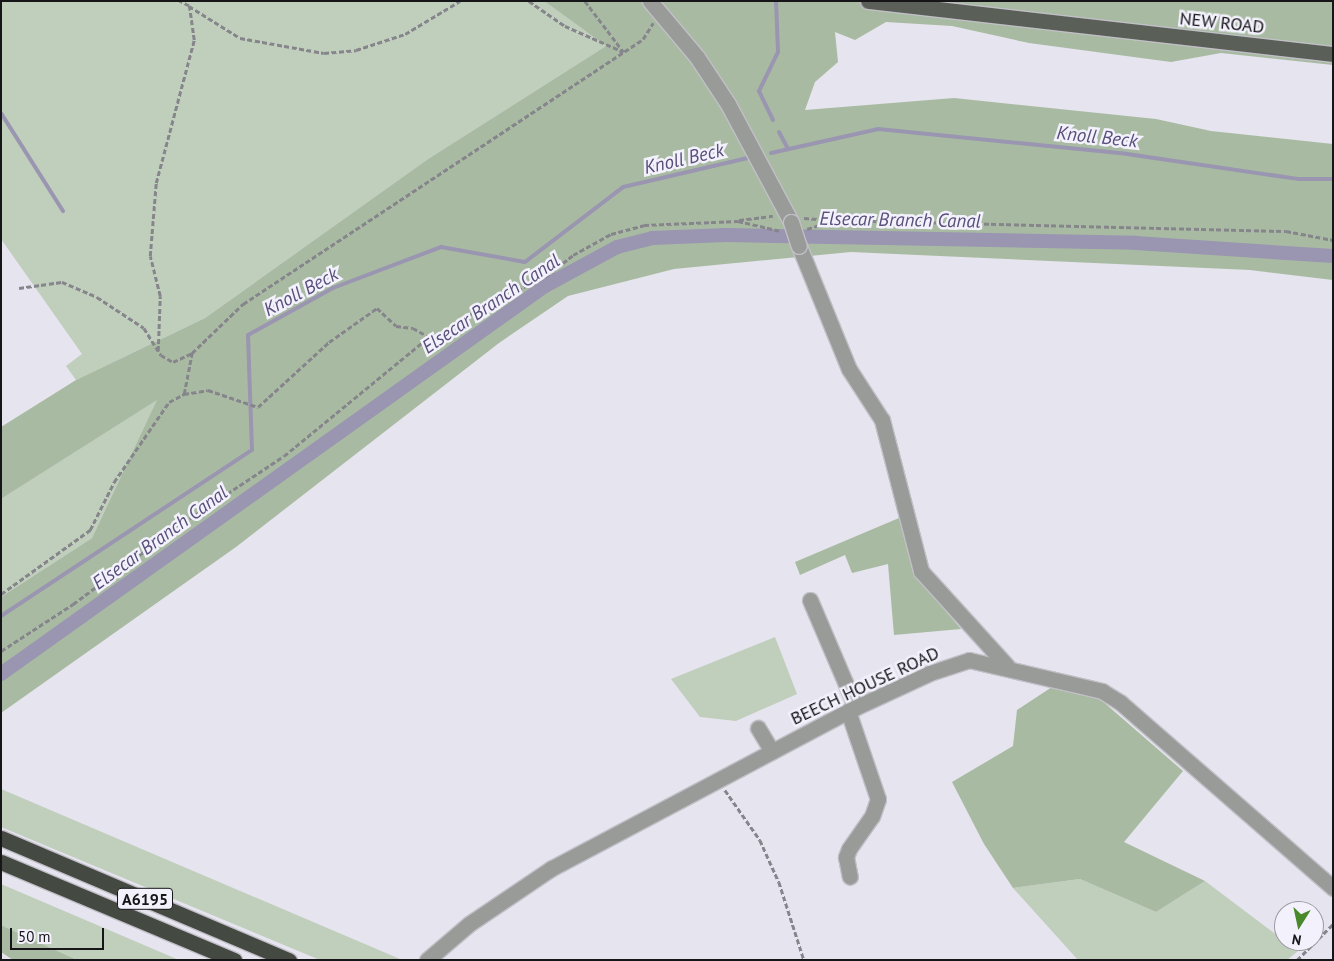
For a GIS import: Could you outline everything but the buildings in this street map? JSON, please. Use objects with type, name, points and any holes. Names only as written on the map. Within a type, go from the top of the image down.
[{"type":"highway","name":"A6195","points":[[1,838],[290,960]]},
{"type":"highway","name":"A6195","points":[[1,862],[234,960]]},
{"type":"main road","name":"NEW ROAD","points":[[868,1],[1333,54]]},
{"type":"street","points":[[654,7],[697,57],[728,104],[793,228],[849,369],[882,420],[921,571],[1007,666]]},
{"type":"street","points":[[810,600],[852,710],[878,799],[872,816],[849,849],[846,857],[850,877]]},
{"type":"street","name":"BEECH HOUSE ROAD","points":[[427,960],[470,924],[552,868],[852,710],[930,673],[969,660],[1007,666],[1102,691],[1120,703],[1333,888]]},
{"type":"street","points":[[758,728],[772,752]]},
{"type":"path","points":[[179,1],[240,38],[324,53],[356,50],[405,34],[460,1]]},
{"type":"path","points":[[528,1],[565,26],[624,52]]},
{"type":"path","points":[[585,1],[624,52]]},
{"type":"path","points":[[158,351],[160,296],[150,256],[156,183],[194,40],[189,6]]},
{"type":"path","points":[[19,288],[62,282],[97,297],[144,328],[158,351],[173,362],[192,353],[243,304],[643,40],[654,7]]},
{"type":"path","points":[[1,651],[73,604],[177,527],[284,456],[429,337],[443,332],[483,306],[545,277],[573,255],[611,234],[644,225],[738,221],[793,228],[834,220],[1286,231],[1333,240]]},
{"type":"path","points":[[1,594],[90,530],[114,482],[146,432],[169,402],[184,394],[208,390],[258,407],[329,342],[376,308],[396,326],[413,328],[429,337]]},
{"type":"path","points":[[184,394],[192,353]]},
{"type":"path","points":[[718,780],[760,840],[779,882],[804,960]]},
{"type":"path","points":[[1297,960],[1333,924]]},
{"type":"green space","points":[[1,1],[544,1],[606,46],[428,159],[205,318],[76,380],[66,366],[82,354],[1,239]]},
{"type":"green space","points":[[544,1],[1333,1],[1333,65],[1221,53],[1171,62],[1029,43],[952,26],[886,22],[855,40],[835,32],[838,62],[815,82],[805,110],[954,98],[1156,119],[1211,131],[1333,144],[1333,280],[1250,270],[851,252],[674,269],[568,296],[499,343],[236,547],[1,713],[1,597],[92,538],[157,400],[1,499],[1,427],[76,380],[205,318],[428,159],[606,46]]},
{"type":"green space","points":[[158,399],[92,538],[1,597],[1,499]]},
{"type":"green space","points":[[899,518],[913,572],[961,629],[894,635],[888,564],[852,573],[845,555],[800,575],[795,562]]},
{"type":"green space","points":[[775,637],[797,694],[736,721],[700,717],[671,679]]},
{"type":"green space","points":[[1055,685],[1100,699],[1183,771],[1124,842],[1205,881],[1156,912],[1080,879],[1013,888],[984,844],[952,782],[1013,746],[1017,710]]},
{"type":"green space","points":[[1,789],[400,959],[320,960],[1,827]]},
{"type":"green space","points":[[1080,879],[1156,912],[1205,881],[1274,933],[1274,951],[1298,951],[1287,960],[1078,960],[1013,888]]},
{"type":"green space","points":[[1,884],[179,960],[77,960],[1,925]]},
{"type":"green space","points":[[1,925],[77,960],[13,960],[1,952]]},
{"type":"waterway","points":[[773,120],[759,91],[778,52],[776,1]]},
{"type":"waterway","points":[[1,113],[63,211]]},
{"type":"waterway","name":"Knoll Beck","points":[[771,153],[878,129],[1127,154],[1299,179],[1333,179]]},
{"type":"waterway","points":[[779,132],[788,149]]},
{"type":"waterway","name":"Knoll Beck","points":[[1,616],[252,450],[248,335],[333,288],[441,247],[525,262],[623,187],[748,158]]},
{"type":"waterway","name":"Elsecar Branch Canal","points":[[1,674],[545,286],[617,247],[652,238],[726,235],[1136,243],[1333,256]]}]
